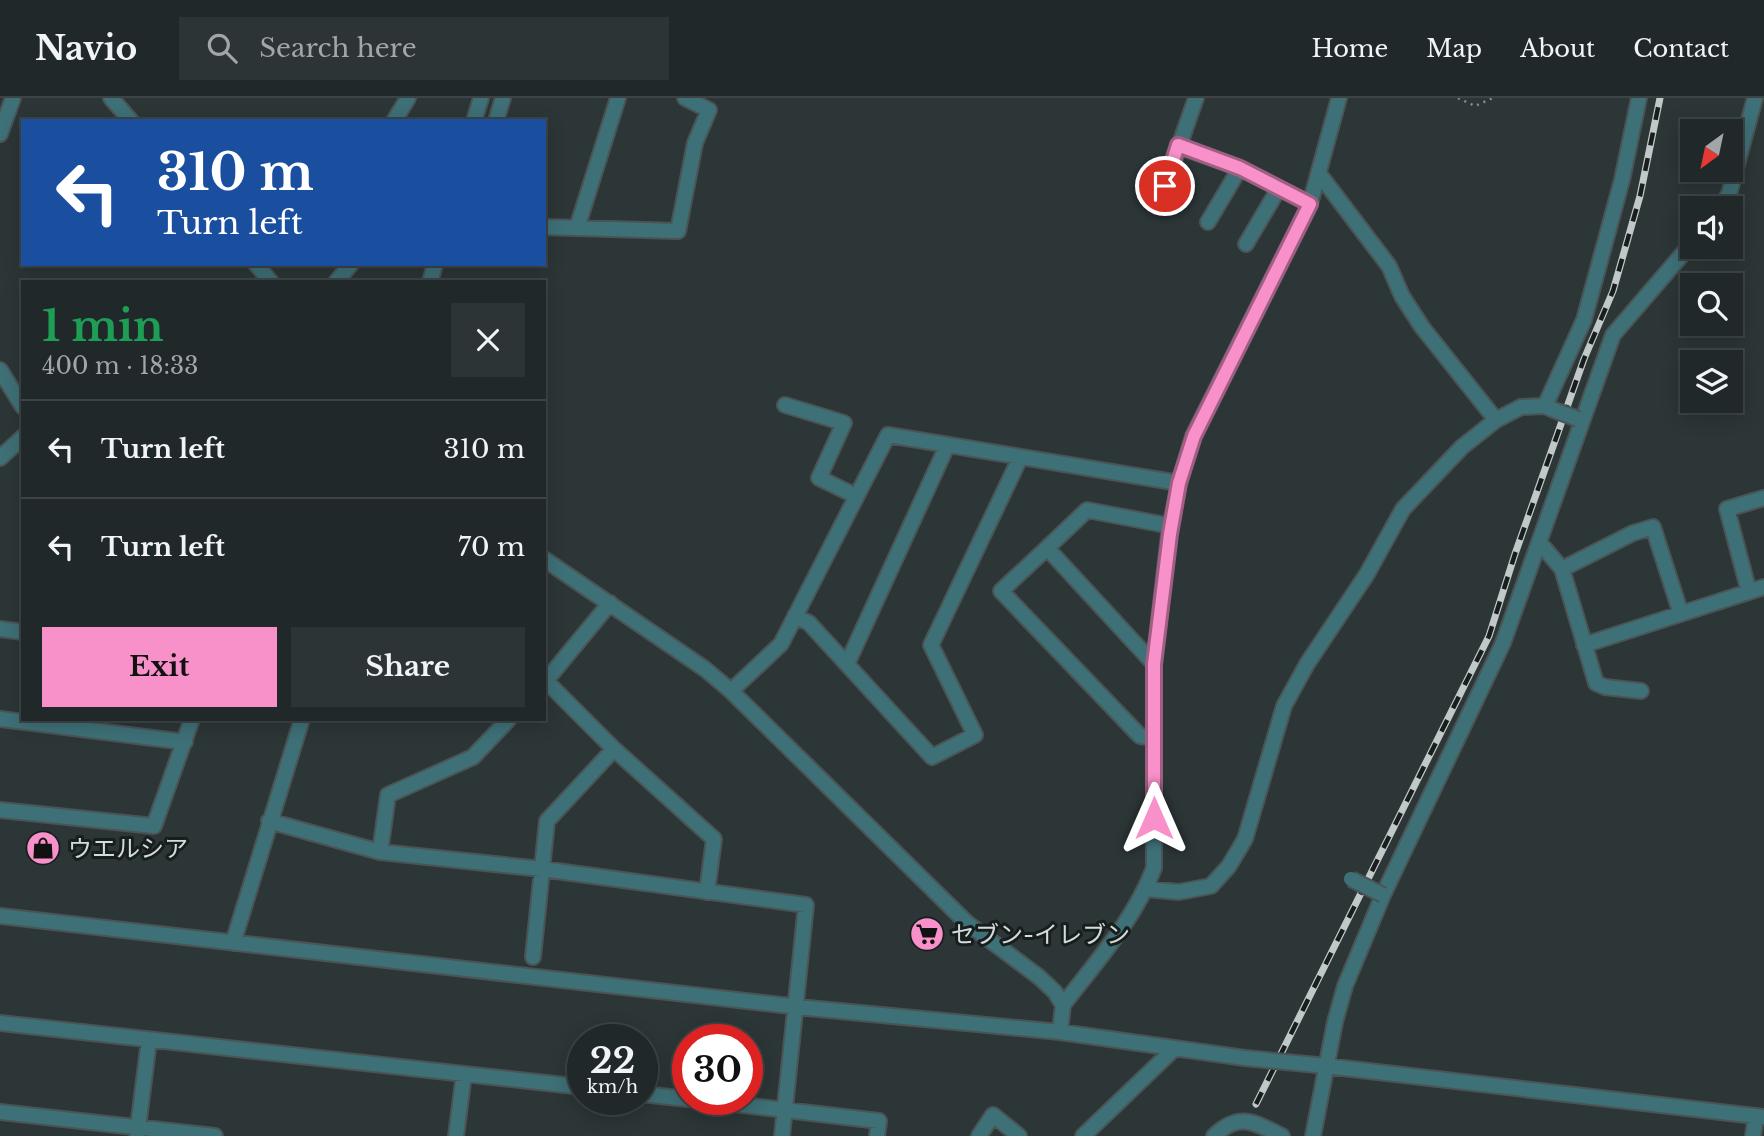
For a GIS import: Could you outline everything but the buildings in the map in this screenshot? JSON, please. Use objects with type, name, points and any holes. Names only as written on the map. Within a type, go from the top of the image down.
[{"type":"street","points":[[0,134],[13,98]]},
{"type":"street","points":[[111,98],[129,119]]},
{"type":"street","points":[[395,119],[408,98]]},
{"type":"street","points":[[475,119],[481,98]]},
{"type":"street","points":[[497,119],[503,98]]},
{"type":"street","points":[[577,228],[618,98]]},
{"type":"street","points":[[546,227],[678,231],[695,143],[709,110],[685,98]]},
{"type":"street","points":[[1158,206],[1196,98]]},
{"type":"street","points":[[1060,1032],[1063,1004],[1114,938],[1146,889],[1154,868],[1154,664],[1179,483],[1194,436],[1310,204],[1339,98]]},
{"type":"street","points":[[1549,408],[1584,320],[1622,180],[1639,98]]},
{"type":"street","points":[[1728,196],[1755,98]]},
{"type":"street","points":[[1178,145],[1240,168],[1310,204]]},
{"type":"street","points":[[1208,222],[1240,168]]},
{"type":"street","points":[[1320,175],[1390,267],[1402,296],[1422,327],[1496,421]]},
{"type":"street","points":[[1246,244],[1279,188]]},
{"type":"street","points":[[1313,1136],[1322,1066],[1345,986],[1383,895],[1503,643],[1613,335],[1680,257]]},
{"type":"street","points":[[338,280],[349,266]]},
{"type":"street","points":[[0,370],[21,404]]},
{"type":"street","points":[[785,405],[844,423],[819,478],[856,496]]},
{"type":"street","points":[[1146,889],[1179,892],[1210,886],[1229,866],[1245,839],[1284,706],[1307,664],[1367,574],[1403,509],[1462,447],[1496,421],[1521,407],[1549,408],[1581,419]]},
{"type":"street","points":[[731,691],[781,644],[888,435],[1179,483]]},
{"type":"street","points":[[0,458],[21,439]]},
{"type":"street","points":[[847,664],[947,446]]},
{"type":"street","points":[[795,616],[809,623],[932,757],[975,735],[931,645],[1020,458]]},
{"type":"street","points":[[1749,592],[1727,509],[1764,498]]},
{"type":"street","points":[[1154,738],[1140,736],[1002,590],[1087,510],[1171,526]]},
{"type":"street","points":[[1562,569],[1633,533],[1653,527],[1681,614]]},
{"type":"street","points":[[1540,543],[1562,569],[1596,682],[1605,687],[1641,691]]},
{"type":"street","points":[[1047,548],[1154,664]]},
{"type":"street","points":[[546,560],[705,669],[731,691],[967,923],[1039,977],[1063,1004]]},
{"type":"street","points":[[1584,645],[1764,587]]},
{"type":"street","points":[[546,681],[610,603]]},
{"type":"street","points":[[0,629],[21,632]]},
{"type":"street","points":[[546,683],[614,749],[714,839],[707,892]]},
{"type":"street","points":[[0,719],[185,742]]},
{"type":"street","points":[[0,810],[154,826],[191,721]]},
{"type":"street","points":[[233,943],[301,721]]},
{"type":"street","points":[[380,852],[388,795],[473,757],[507,721]]},
{"type":"street","points":[[533,957],[547,821],[614,749]]},
{"type":"street","points":[[269,821],[380,852],[542,869],[806,905],[782,1136]]},
{"type":"street","points":[[1351,879],[1383,895]]},
{"type":"street","points":[[0,916],[795,1006],[1060,1032],[1245,1058],[1760,1117],[1753,1136]]},
{"type":"street","points":[[0,1023],[567,1085]]},
{"type":"street","points":[[137,1131],[149,1040]]},
{"type":"street","points":[[1083,1136],[1175,1048]]},
{"type":"street","points":[[456,1136],[464,1074]]},
{"type":"street","points":[[763,1107],[879,1121],[877,1136]]},
{"type":"street","points":[[0,1112],[137,1131],[215,1136]]},
{"type":"street","points":[[979,1136],[993,1115],[1018,1136]]},
{"type":"street","points":[[1214,1136],[1227,1124],[1238,1121],[1254,1123],[1282,1136]]},
{"type":"path","points":[[1458,98],[1475,106],[1493,98]]},
{"type":"railway","points":[[1256,1104],[1489,636],[1584,359],[1613,291],[1640,196],[1660,98]]},
{"type":"place","name":"ウエルシア","points":[[43,848]]},
{"type":"place","name":"セブン-イレブン","points":[[927,934]]},
{"type":"route","points":[[1154,818],[1154,664],[1179,483],[1194,436],[1310,204],[1240,168],[1178,145],[1165,186]]}]
